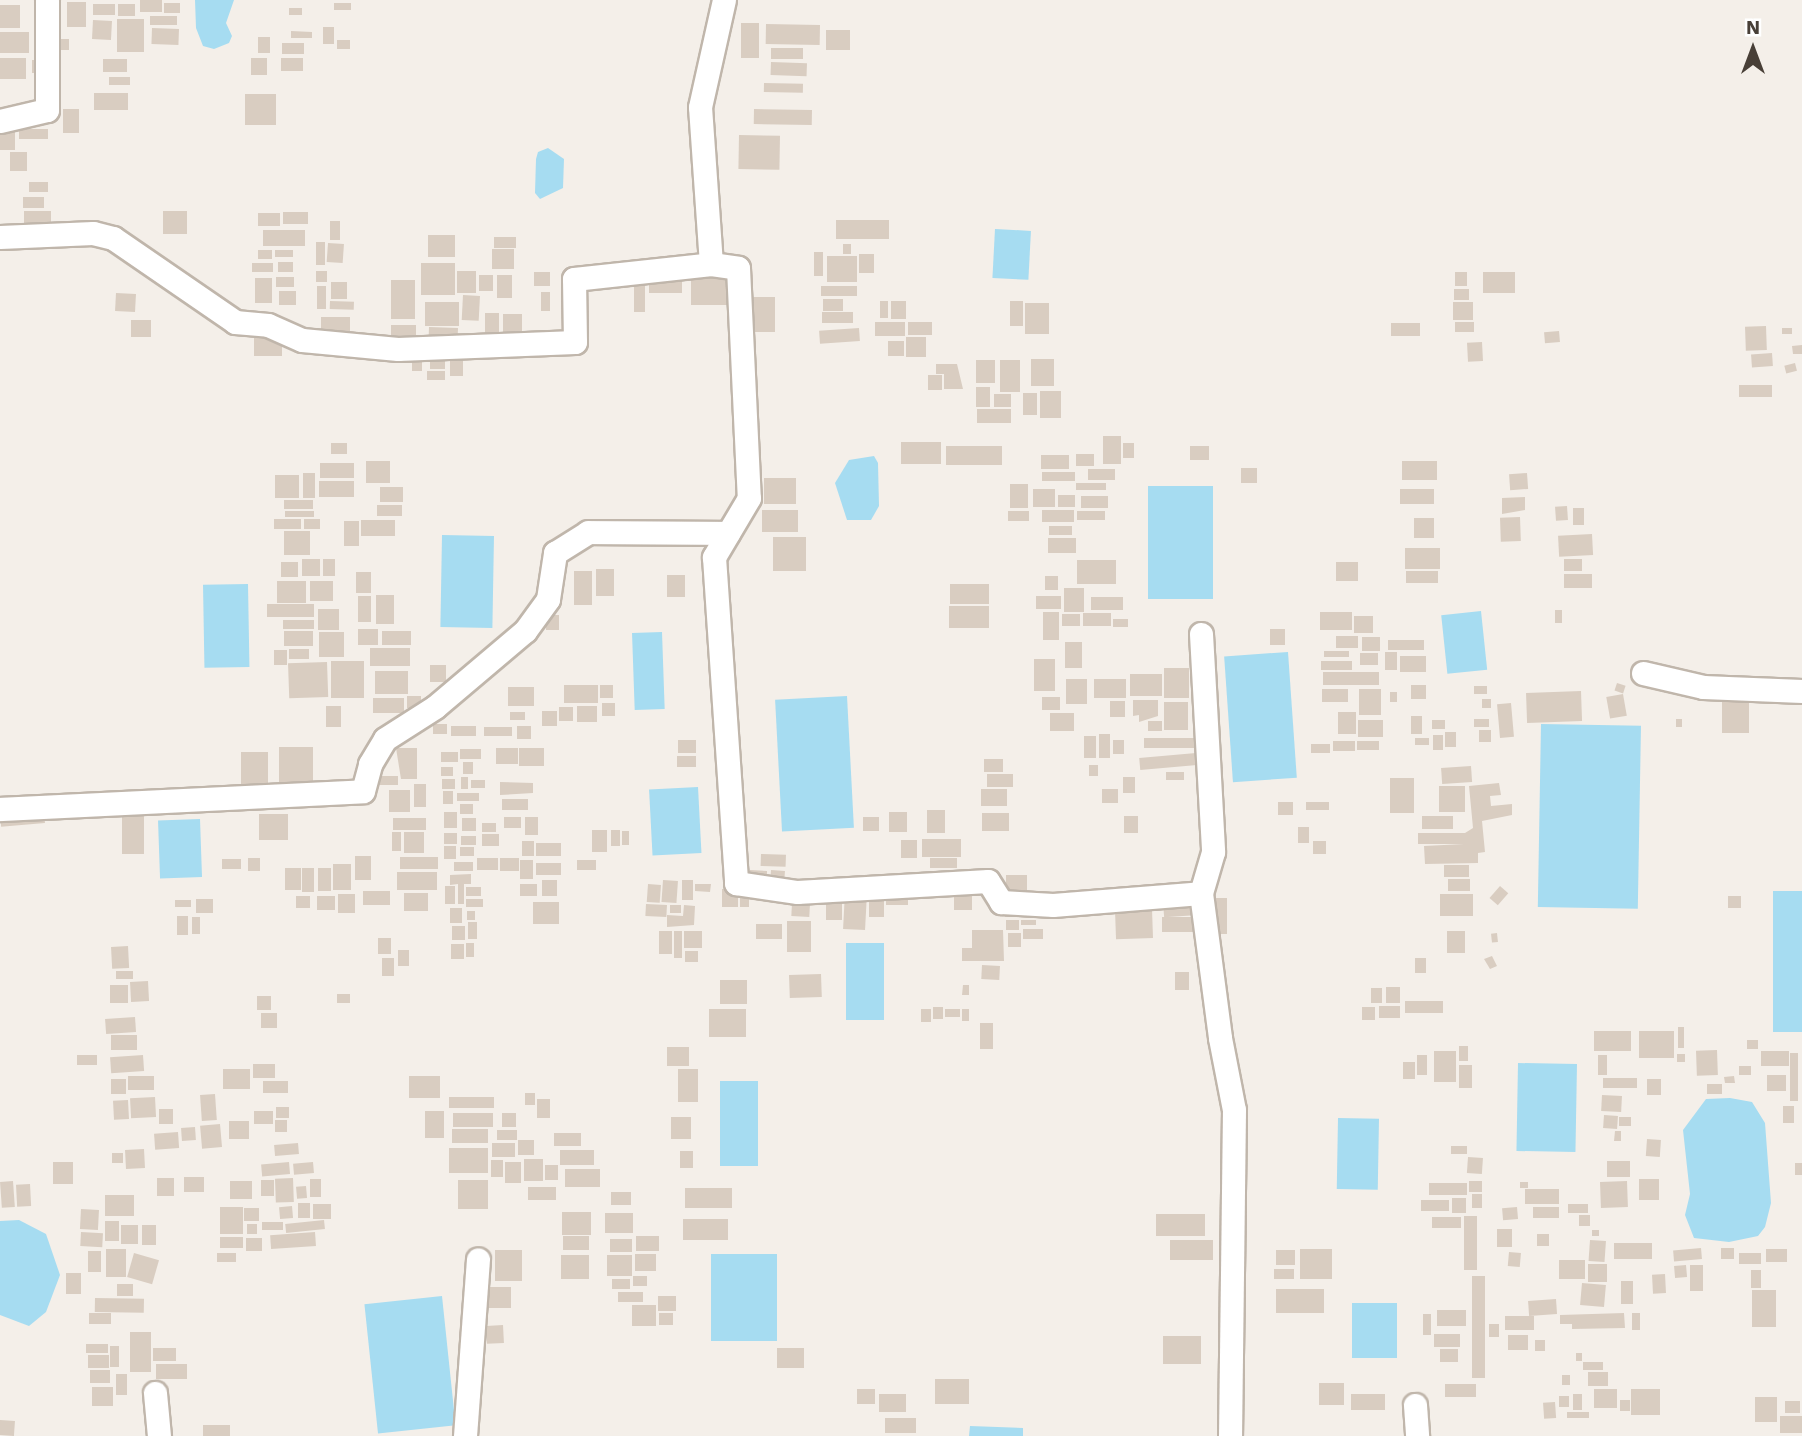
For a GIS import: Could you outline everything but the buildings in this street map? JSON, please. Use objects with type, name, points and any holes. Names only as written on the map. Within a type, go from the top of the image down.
[{"type":"street","points":[[0,121],[47,110],[47,0]]},
{"type":"street","points":[[711,264],[700,107],[724,0]]},
{"type":"street","points":[[0,237],[93,233],[113,238],[235,322],[268,326],[302,340],[398,349],[575,342],[574,279],[711,264],[738,268],[749,498],[714,557],[736,883],[797,892],[988,881],[1001,902],[1053,905],[1201,893]]},
{"type":"street","points":[[0,809],[363,791],[370,764],[385,739],[435,707],[525,631],[548,599],[555,553],[588,532],[728,533]]},
{"type":"street","points":[[1201,634],[1213,852],[1201,893],[1234,1110],[1230,1436]]},
{"type":"street","points":[[1643,673],[1703,687],[1802,691]]},
{"type":"street","points":[[465,1436],[478,1259]]},
{"type":"street","points":[[155,1393],[159,1436]]},
{"type":"street","points":[[1415,1405],[1417,1436]]},
{"type":"water","points":[[195,0],[234,0],[226,23],[232,36],[229,43],[214,49],[203,46],[196,28]]},
{"type":"water","points":[[548,148],[564,159],[563,188],[540,199],[535,193],[536,159],[538,152]]},
{"type":"water","points":[[995,229],[1031,231],[1028,280],[992,278]]},
{"type":"water","points":[[874,456],[878,463],[879,506],[871,520],[847,520],[835,483],[849,460]]},
{"type":"water","points":[[1148,486],[1213,486],[1213,599],[1148,599]]},
{"type":"water","points":[[442,535],[494,536],[492,628],[440,627]]},
{"type":"water","points":[[248,584],[249,667],[204,668],[203,585]]},
{"type":"water","points":[[1481,611],[1487,670],[1447,674],[1441,615]]},
{"type":"water","points":[[662,632],[665,709],[635,710],[632,633]]},
{"type":"water","points":[[1288,652],[1297,778],[1233,782],[1224,656]]},
{"type":"water","points":[[847,696],[854,828],[782,832],[775,700]]},
{"type":"water","points":[[1541,724],[1641,726],[1638,909],[1538,907]]},
{"type":"water","points":[[698,787],[701,853],[653,855],[649,790]]},
{"type":"water","points":[[200,819],[202,877],[160,878],[158,820]]},
{"type":"water","points":[[1773,891],[1802,891],[1802,1032],[1773,1032]]},
{"type":"water","points":[[846,943],[884,943],[884,1020],[846,1020]]},
{"type":"water","points":[[1518,1063],[1577,1064],[1575,1152],[1516,1151]]},
{"type":"water","points":[[720,1081],[758,1081],[758,1166],[720,1166]]},
{"type":"water","points":[[1730,1098],[1752,1102],[1765,1123],[1771,1203],[1765,1227],[1758,1236],[1729,1242],[1694,1238],[1685,1215],[1690,1194],[1683,1130],[1706,1099]]},
{"type":"water","points":[[1338,1118],[1379,1119],[1378,1190],[1337,1189]]},
{"type":"water","points":[[19,1220],[46,1234],[60,1275],[46,1312],[29,1326],[0,1315],[0,1221]]},
{"type":"water","points":[[711,1254],[777,1254],[777,1341],[711,1341]]},
{"type":"water","points":[[442,1296],[456,1425],[378,1433],[364,1304]]},
{"type":"water","points":[[1352,1303],[1397,1303],[1397,1358],[1352,1358]]},
{"type":"water","points":[[970,1426],[1023,1428],[1023,1436],[969,1436]]}]
